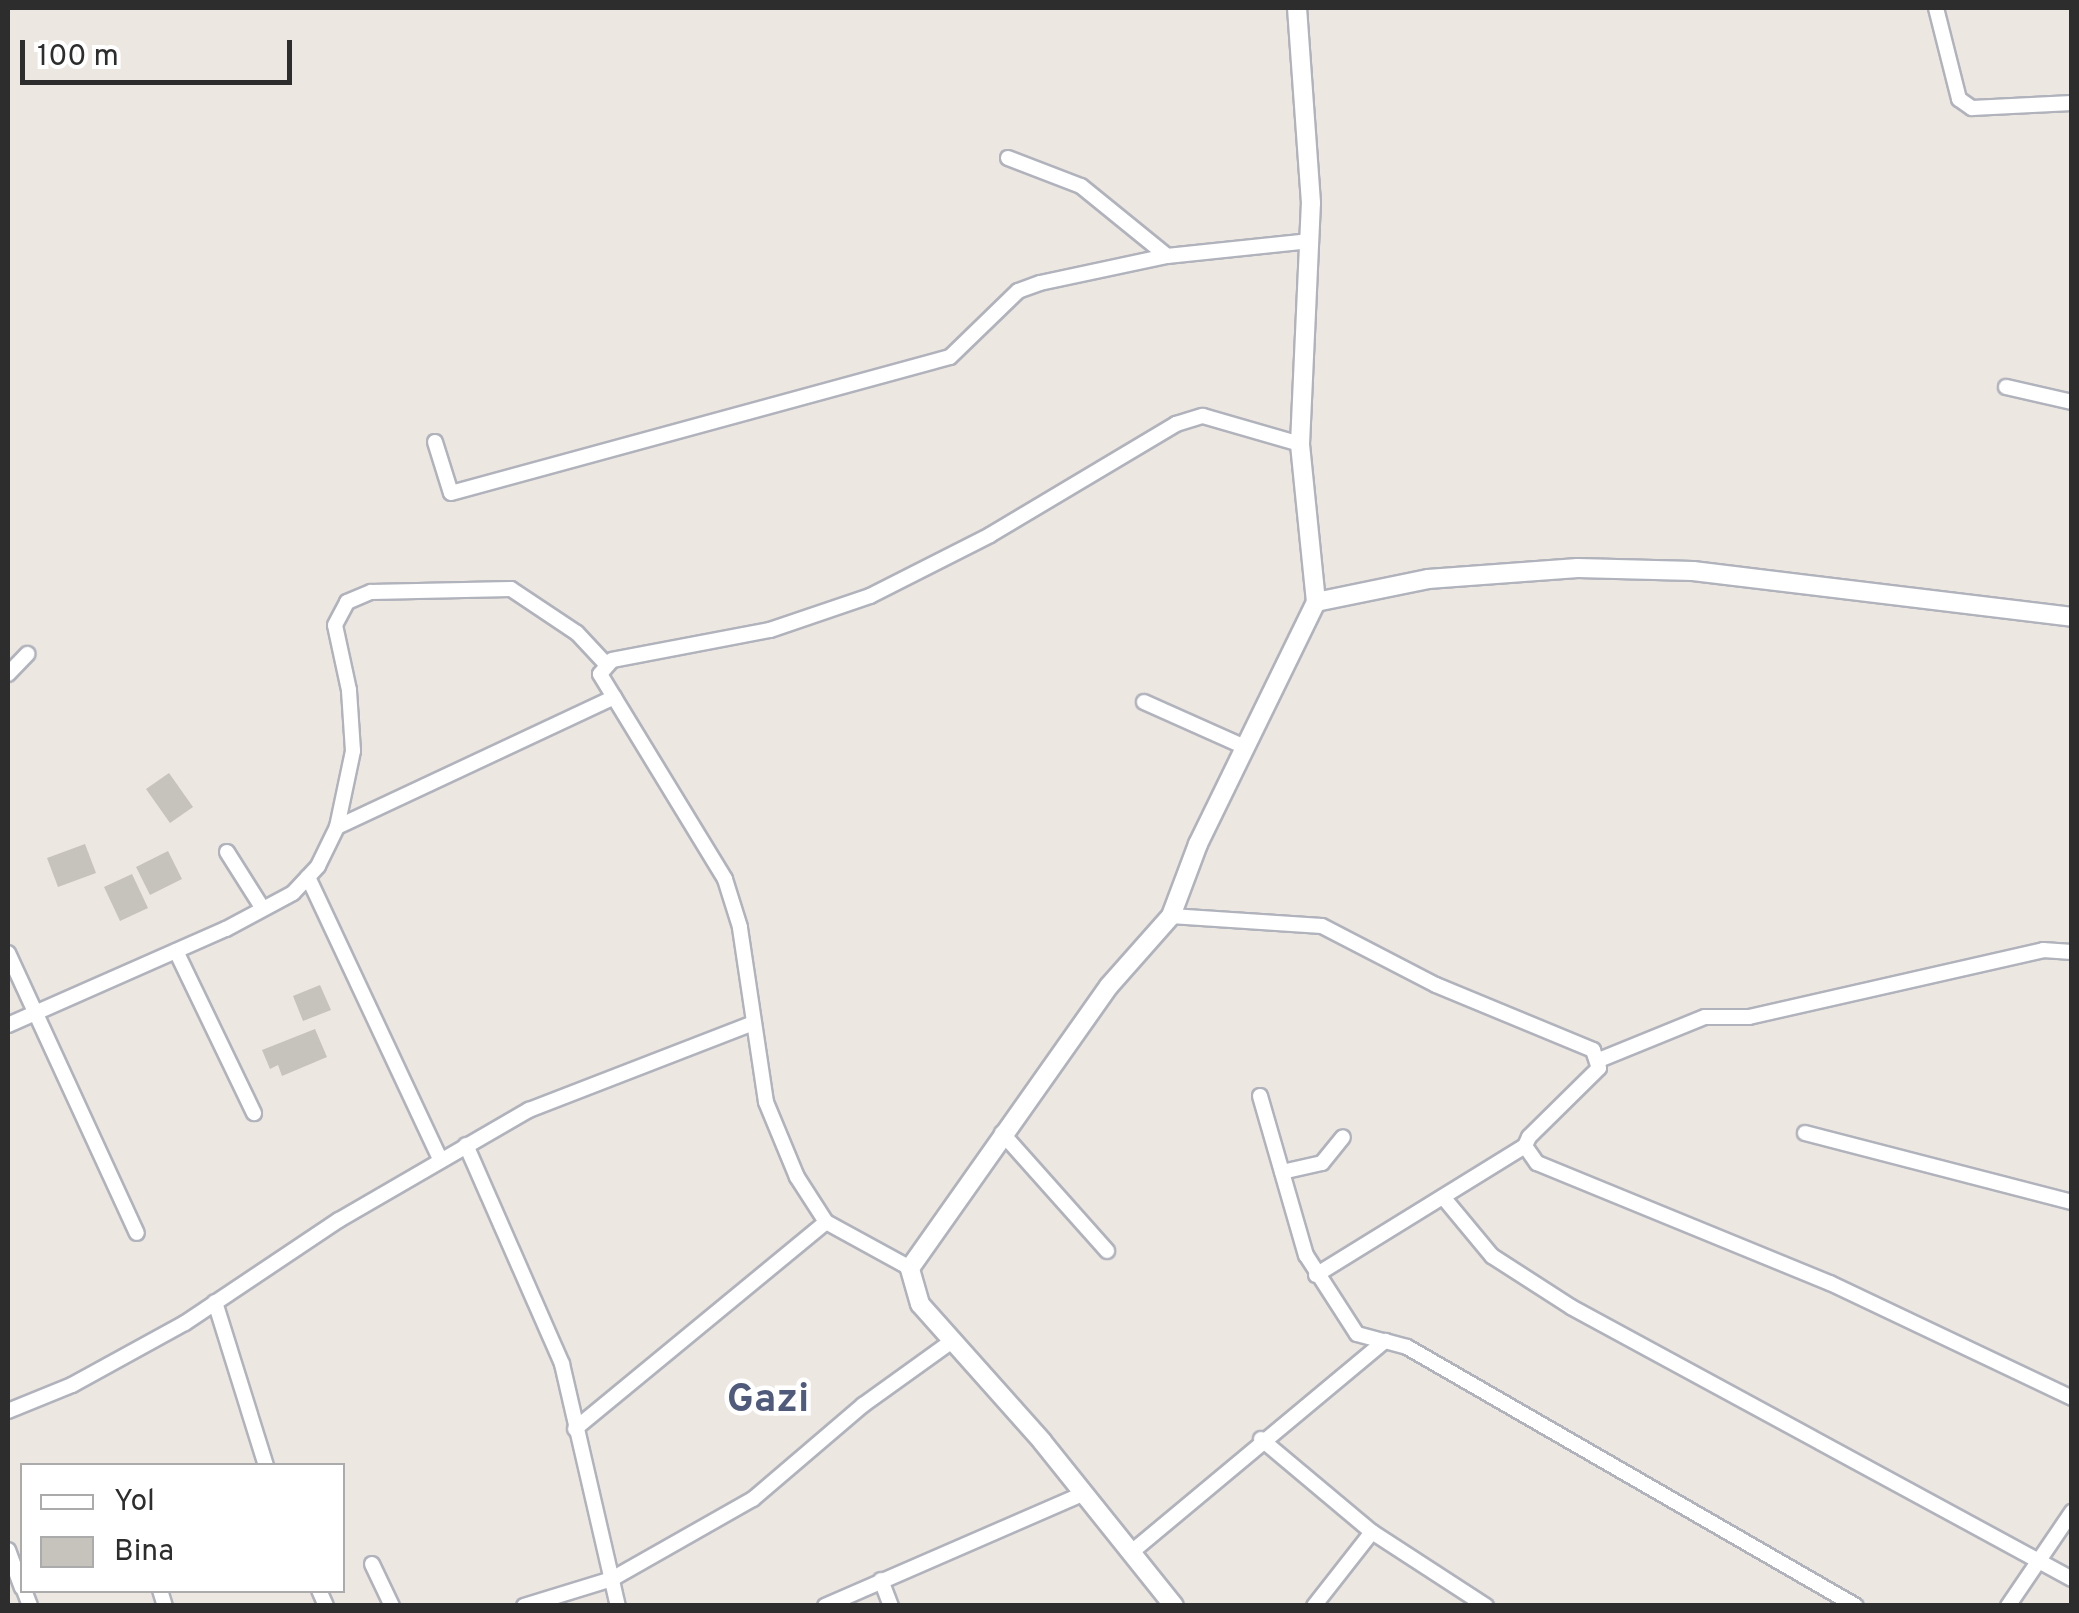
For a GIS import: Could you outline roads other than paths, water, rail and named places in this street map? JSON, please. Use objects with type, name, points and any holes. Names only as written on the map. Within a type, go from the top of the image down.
[{"type":"street","points":[[910,1268],[1109,986],[1172,916],[1243,746],[1316,602],[1300,444],[1310,241],[1297,8]]},
{"type":"street","points":[[1936,8],[1959,99],[1972,108],[2072,103]]},
{"type":"street","points":[[1008,158],[1081,186],[1168,256]]},
{"type":"street","points":[[435,442],[451,493],[950,357],[1018,291],[1168,256],[1310,241]]},
{"type":"street","points":[[2006,388],[2072,402]]},
{"type":"street","points":[[1174,1606],[1134,1550],[920,1304],[910,1268],[826,1222],[797,1177],[766,1102],[740,927],[725,879],[600,674],[606,664],[770,630],[870,596],[990,535],[1176,424],[1203,416],[1300,444]]},
{"type":"street","points":[[1316,602],[1428,579],[1597,568],[1693,570],[2072,616]]},
{"type":"street","points":[[8,1025],[263,909],[308,877],[337,827],[353,751],[350,690],[335,626],[347,602],[371,592],[511,589],[576,633],[606,664]]},
{"type":"street","points":[[8,674],[27,654]]},
{"type":"street","points":[[337,827],[614,697]]},
{"type":"street","points":[[1144,702],[1243,746]]},
{"type":"street","points":[[227,852],[263,909]]},
{"type":"street","points":[[308,877],[440,1159]]},
{"type":"street","points":[[1172,916],[1322,926],[1436,984],[1593,1050],[1599,1060],[1599,1068],[1525,1146],[1316,1274]]},
{"type":"street","points":[[1599,1060],[1705,1017],[1749,1018],[2042,950],[2072,952]]},
{"type":"street","points":[[176,951],[254,1114]]},
{"type":"street","points":[[8,954],[136,1234]]},
{"type":"street","points":[[8,1411],[72,1386],[466,1145],[606,1076],[753,1023]]},
{"type":"street","points":[[1260,1096],[1316,1274],[1357,1334],[1407,1347],[1856,1606]]},
{"type":"street","points":[[1002,1133],[1107,1251]]},
{"type":"street","points":[[1805,1133],[2072,1202]]},
{"type":"street","points":[[1282,1172],[1322,1163],[1344,1137]]},
{"type":"street","points":[[466,1145],[543,1310],[618,1606]]},
{"type":"street","points":[[1525,1146],[1548,1169],[1845,1290],[2072,1398]]},
{"type":"street","points":[[1443,1197],[1492,1256],[1571,1307],[2072,1579]]},
{"type":"street","points":[[575,1429],[826,1222]]},
{"type":"street","points":[[214,1302],[265,1463]]},
{"type":"street","points":[[524,1606],[612,1579],[753,1499],[864,1405],[952,1341]]},
{"type":"street","points":[[1134,1550],[1261,1439],[1385,1341]]},
{"type":"street","points":[[1261,1439],[1372,1532],[1486,1606]]},
{"type":"street","points":[[825,1606],[1083,1494]]},
{"type":"street","points":[[2008,1606],[2072,1512]]},
{"type":"street","points":[[1314,1606],[1372,1532]]},
{"type":"street","points":[[8,1550],[20,1581]]},
{"type":"street","points":[[372,1564],[392,1606]]},
{"type":"street","points":[[881,1580],[891,1606]]},
{"type":"district","name":"Gazi","points":[[768,1401]]}]
